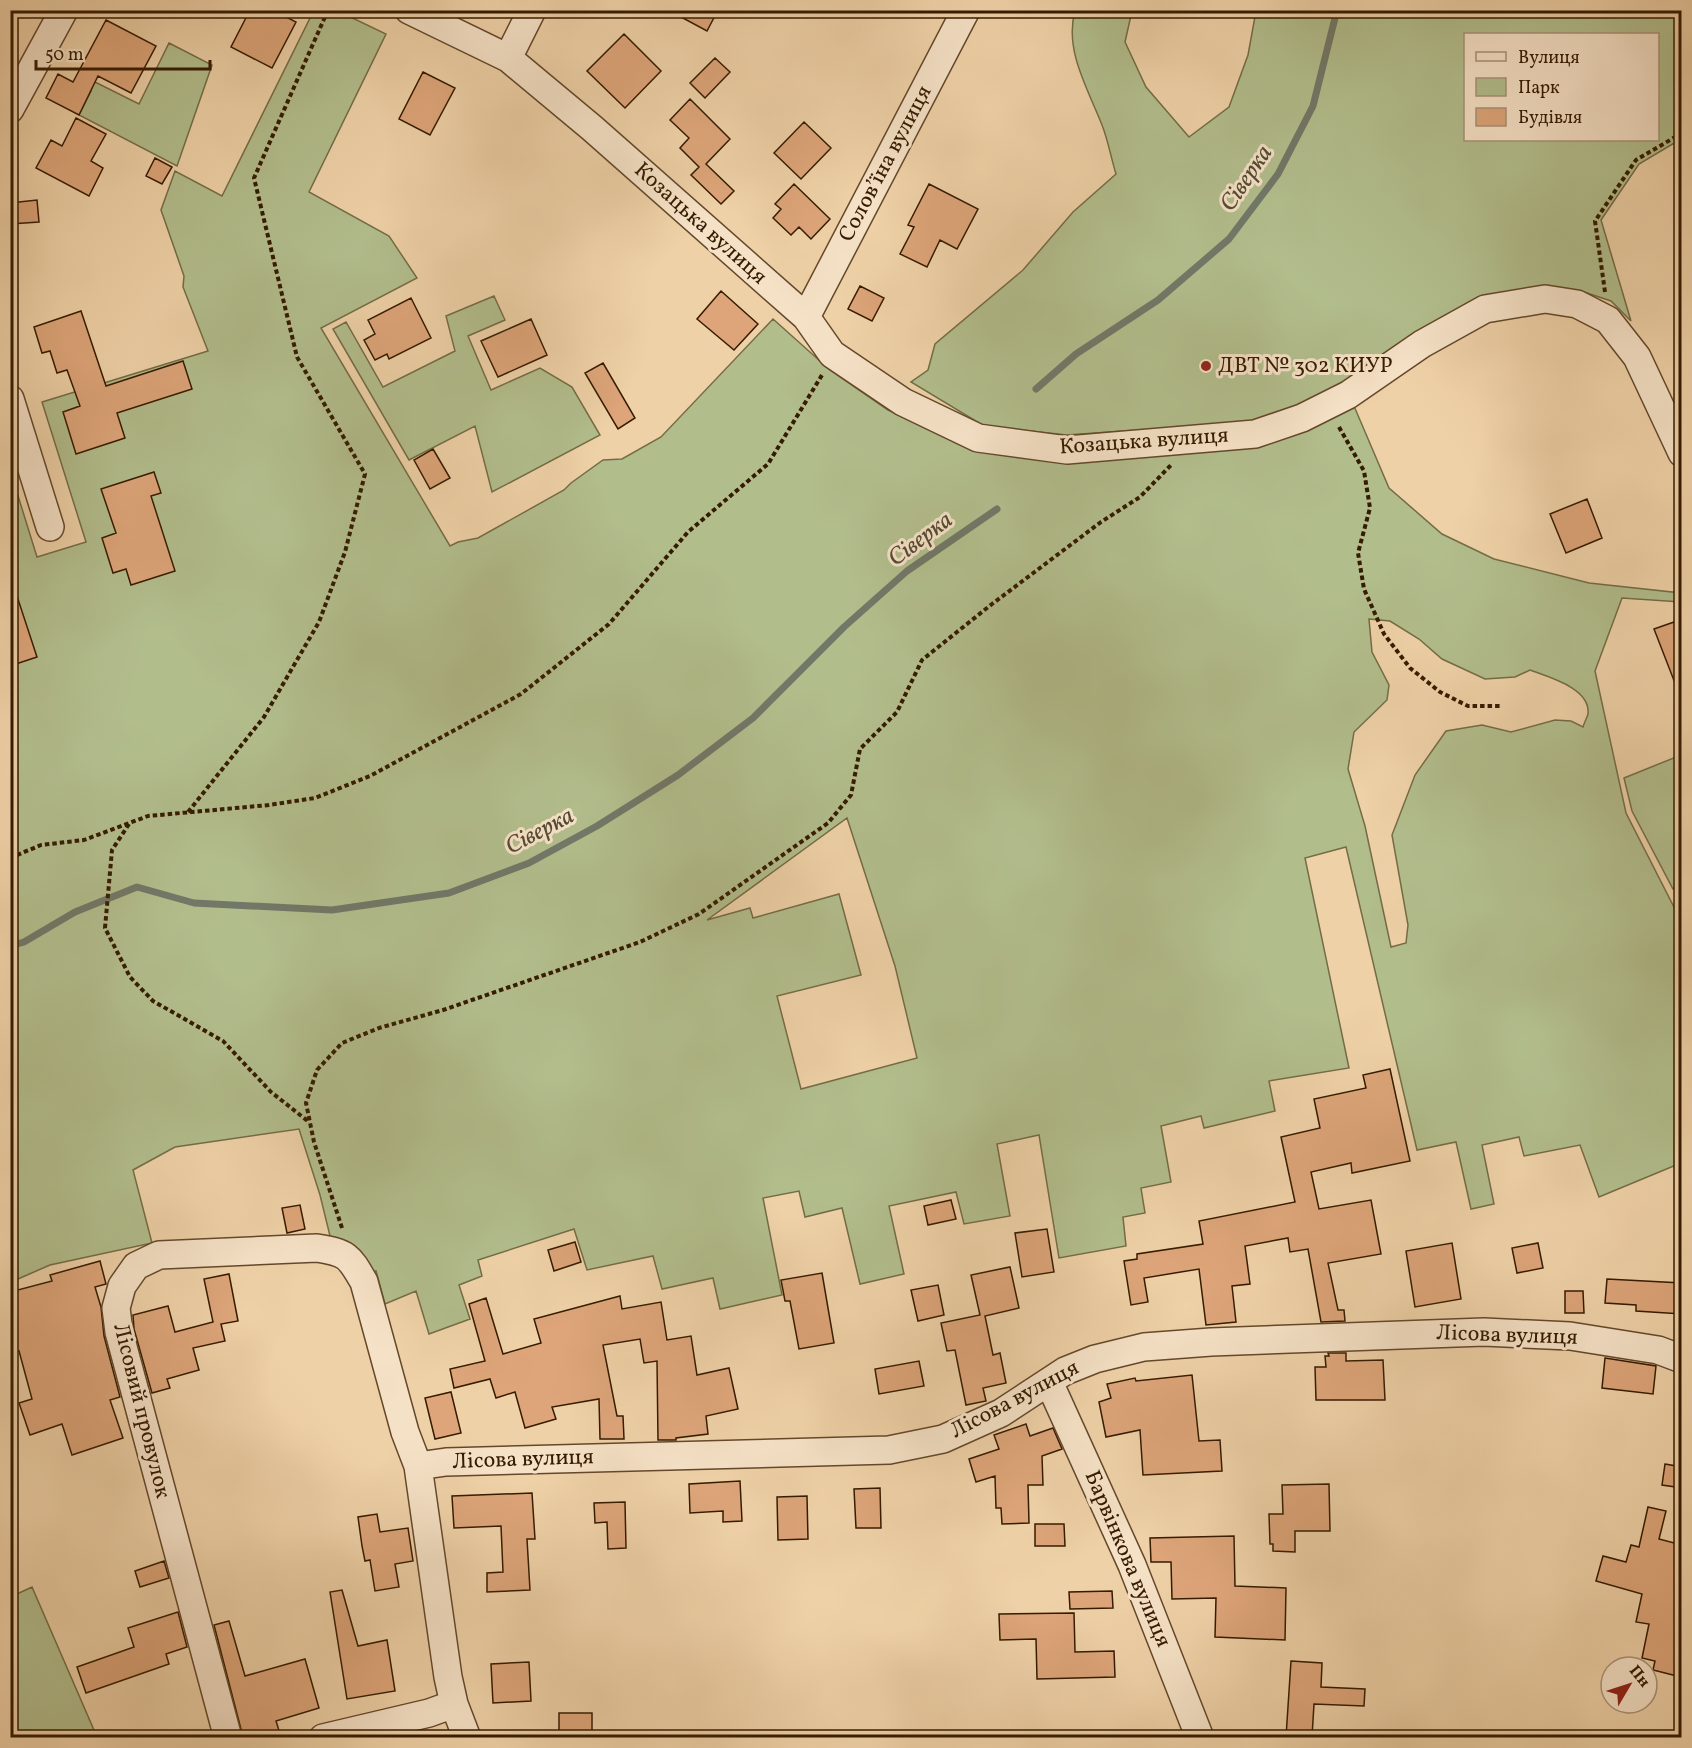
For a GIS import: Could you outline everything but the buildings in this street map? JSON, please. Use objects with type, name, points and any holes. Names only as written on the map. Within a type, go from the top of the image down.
[{"type":"street","points":[[10,109],[64,10]]},
{"type":"street","name":"Козацька вулиця","points":[[409,10],[508,58],[592,128],[806,317],[832,354],[903,402],[978,438],[1067,450],[1255,434],[1302,418],[1348,395],[1422,344],[1485,309],[1545,298],[1577,304],[1608,320],[1637,357],[1682,453]]},
{"type":"street","points":[[508,58],[532,10]]},
{"type":"street","name":"Соловʼїна вулиця","points":[[806,317],[966,10]]},
{"type":"street","points":[[10,399],[50,526]]},
{"type":"street","name":"Лісовий провулок","points":[[228,1737],[119,1332],[116,1308],[122,1286],[136,1266],[159,1255],[317,1248],[340,1252],[351,1260]]},
{"type":"street","name":"Лісова вулиця","points":[[351,1260],[364,1282],[405,1432],[418,1466],[448,1677],[454,1704],[467,1737]]},
{"type":"street","name":"Лісова вулиця","points":[[418,1466],[446,1462],[889,1450],[943,1439],[1001,1413],[1065,1371],[1095,1359],[1144,1347],[1211,1342],[1484,1332],[1570,1336],[1658,1350],[1682,1359]]},
{"type":"street","name":"Барвінкова вулиця","points":[[1049,1382],[1132,1564],[1200,1737]]},
{"type":"street","points":[[324,1737],[429,1713],[454,1704]]},
{"type":"path","points":[[188,812],[264,717],[319,622],[345,552],[365,474],[297,357],[254,178],[328,10]]},
{"type":"path","points":[[1608,320],[1595,221],[1636,160],[1682,133]]},
{"type":"path","points":[[10,858],[41,845],[84,840],[148,816],[269,805],[315,798],[370,776],[521,694],[609,624],[688,532],[768,464],[817,384],[832,354]]},
{"type":"path","points":[[1325,406],[1364,471],[1370,508],[1358,553],[1364,589],[1384,634],[1410,668],[1440,692],[1468,706],[1502,706]]},
{"type":"path","points":[[351,1260],[314,1142],[306,1103],[317,1070],[342,1043],[379,1028],[443,1010],[640,942],[699,914],[828,823],[851,795],[860,749],[897,712],[922,660],[1010,590],[1101,522],[1140,497],[1170,466],[1178,442]]},
{"type":"path","points":[[130,823],[112,850],[105,928],[130,977],[153,1001],[223,1041],[271,1092],[310,1122]]},
{"type":"green space","points":[[314,10],[338,11],[386,34],[309,192],[389,236],[417,278],[321,328],[450,546],[478,538],[564,490],[603,460],[622,459],[661,437],[773,319],[830,370],[888,410],[974,447],[1066,458],[1354,406],[1389,488],[1442,534],[1494,559],[1589,583],[1681,593],[1681,602],[1622,598],[1595,671],[1626,813],[1681,921],[1682,1017],[1678,1020],[1682,1028],[1681,1163],[1599,1197],[1580,1145],[1524,1156],[1519,1137],[1482,1145],[1494,1204],[1471,1209],[1456,1142],[1417,1150],[1346,847],[1305,858],[1349,1068],[1269,1081],[1275,1111],[1204,1128],[1201,1116],[1161,1126],[1171,1182],[1141,1188],[1145,1213],[1123,1217],[1126,1246],[1059,1258],[1039,1135],[997,1144],[1010,1216],[964,1224],[956,1192],[889,1206],[904,1274],[860,1284],[842,1208],[805,1217],[799,1191],[763,1198],[782,1295],[720,1309],[713,1278],[662,1289],[653,1256],[587,1270],[574,1229],[478,1260],[482,1276],[459,1285],[470,1319],[429,1334],[416,1291],[385,1304],[376,1271],[367,1273],[341,1241],[330,1236],[320,1195],[299,1129],[175,1147],[133,1170],[152,1243],[50,1265],[11,1282],[10,470],[37,557],[86,542],[42,402],[208,351],[183,287],[184,276],[161,210],[175,171],[222,196]],"holes":[[[1369,619],[1390,621],[1419,639],[1442,659],[1485,679],[1515,677],[1530,670],[1557,680],[1576,690],[1583,697],[1588,714],[1583,727],[1571,721],[1555,720],[1511,732],[1482,725],[1446,731],[1415,775],[1392,835],[1408,925],[1406,943],[1391,947],[1365,826],[1348,769],[1354,732],[1387,700],[1389,685],[1372,652]],[[847,818],[895,966],[917,1058],[801,1089],[777,996],[861,975],[839,894],[753,918],[750,908],[707,920]]]},
{"type":"green space","points":[[1075,11],[1132,11],[1125,42],[1146,87],[1189,137],[1229,107],[1248,55],[1256,11],[1681,11],[1681,139],[1639,164],[1601,220],[1631,321],[1611,301],[1584,292],[1543,287],[1321,399],[1253,422],[1067,435],[984,426],[911,382],[928,370],[935,344],[1023,270],[1073,212],[1116,174],[1104,131],[1079,69],[1072,26]]},
{"type":"green space","points":[[169,43],[212,65],[177,166],[79,115],[91,91],[87,78],[139,104]]},
{"type":"green space","points":[[494,296],[505,320],[468,336],[491,390],[540,368],[572,387],[600,435],[492,492],[475,426],[409,460],[333,329],[346,322],[383,387],[455,351],[446,316]]},
{"type":"green space","points":[[1681,755],[1681,886],[1673,889],[1632,811],[1624,778]]},
{"type":"green space","points":[[10,1579],[17,1594],[32,1587],[97,1737],[11,1737]]},
{"type":"waterway","name":"Сіверка","points":[[1036,389],[1076,354],[1158,300],[1229,239],[1278,174],[1313,106],[1337,10]]},
{"type":"waterway","name":"Сіверка","points":[[10,946],[24,942],[75,912],[137,887],[194,903],[332,910],[449,893],[529,863],[597,826],[678,775],[753,718],[844,627],[907,571],[997,509]]},
{"type":"place","name":"ДВТ № 302 КИУР","points":[[1206,366]]}]
